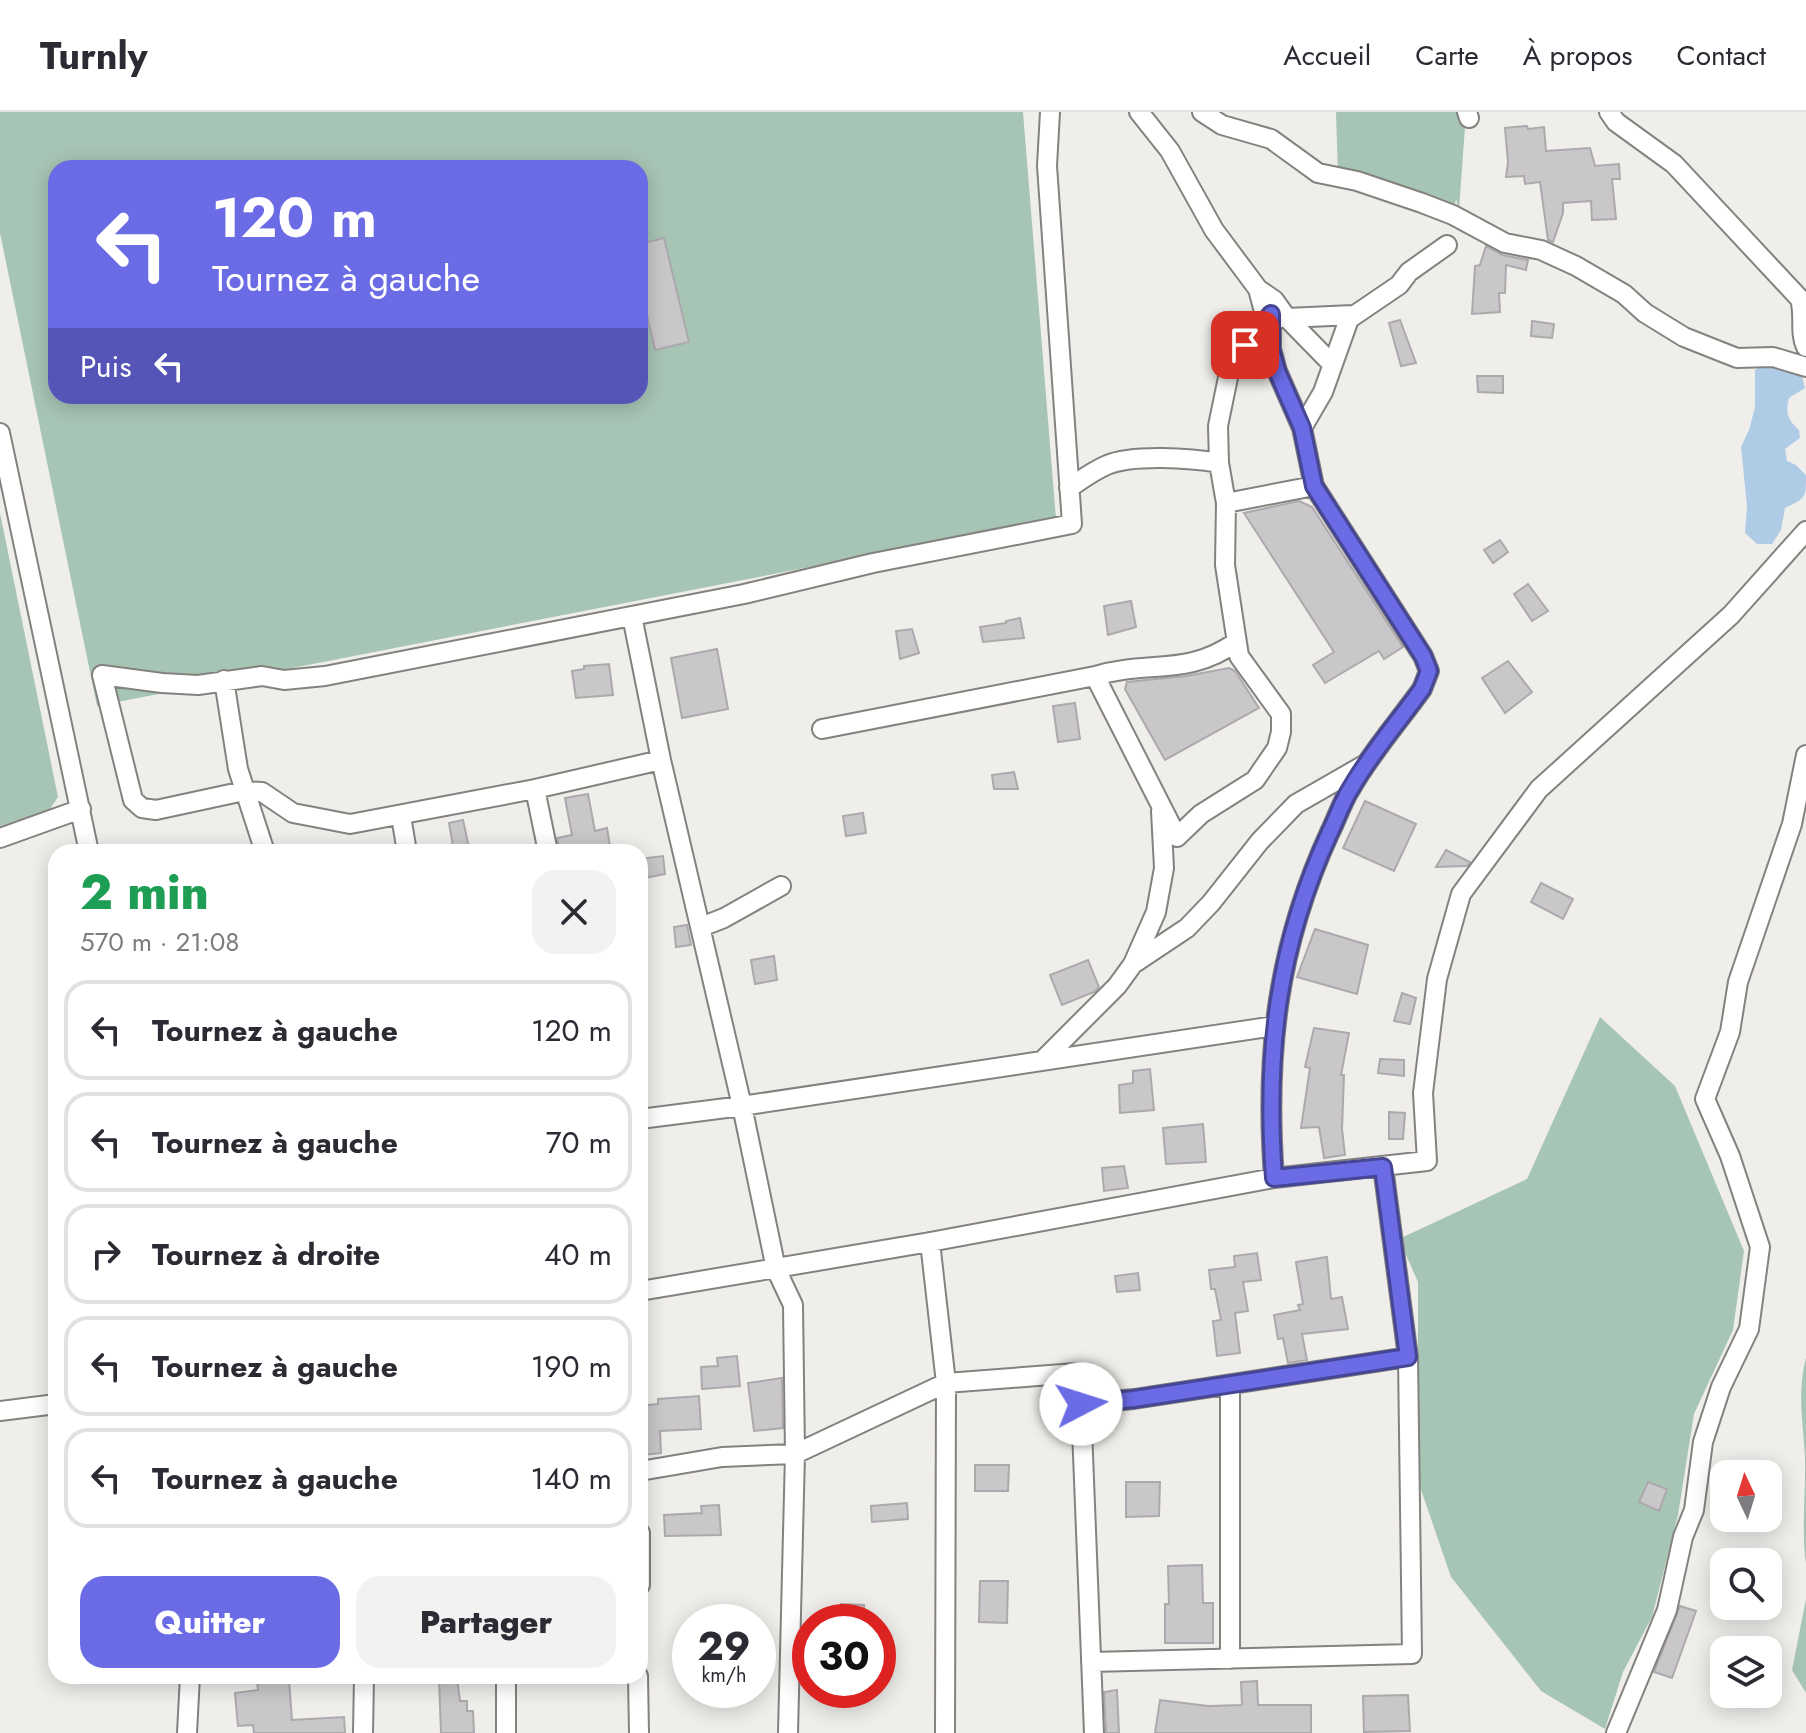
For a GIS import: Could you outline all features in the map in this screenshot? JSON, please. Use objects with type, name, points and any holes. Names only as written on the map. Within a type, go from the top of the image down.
[{"type":"street","points":[[661,760],[535,789],[350,824],[293,813],[262,792],[244,791],[156,810],[142,808],[133,800],[102,675],[198,685],[262,676],[284,680],[325,676],[744,594],[873,563],[1072,524],[1047,166],[1050,112]]},
{"type":"street","points":[[1139,112],[1170,151],[1214,230],[1258,289],[1263,308],[1332,364]]},
{"type":"street","points":[[1202,112],[1222,125],[1271,139],[1318,173],[1357,181],[1432,207],[1505,243],[1541,250],[1576,266],[1624,294],[1645,313],[1684,337],[1737,358],[1773,357],[1806,367]]},
{"type":"street","points":[[1609,112],[1616,122],[1674,164],[1803,295],[1803,340],[1806,347]]},
{"type":"street","points":[[1302,428],[1323,392],[1344,326],[1353,315],[1399,285],[1409,272],[1447,245]]},
{"type":"street","points":[[1095,676],[1177,837],[1201,814],[1255,780],[1277,748],[1281,714],[1239,656],[1225,565],[1226,503],[1219,463],[1218,426],[1231,363],[1276,317],[1353,315]]},
{"type":"street","points":[[1274,1178],[1275,1026],[1286,954],[1308,880],[1350,789],[1422,689],[1429,671],[1423,656],[1314,486],[1302,428],[1277,371],[1271,349],[1276,317]]},
{"type":"street","points":[[0,433],[88,844]]},
{"type":"street","points":[[1069,488],[1118,461],[1194,459],[1219,463]]},
{"type":"street","points":[[1226,503],[1314,486]]},
{"type":"street","points":[[648,1290],[930,1242],[1274,1178],[1427,1161],[1423,1093],[1435,994],[1461,894],[1539,789],[1731,615],[1806,531]]},
{"type":"street","points":[[632,616],[661,760],[742,1106],[776,1269],[793,1305],[795,1454],[788,1733]]},
{"type":"street","points":[[822,729],[1126,668],[1160,668],[1193,663],[1210,658],[1236,642]]},
{"type":"street","points":[[224,680],[244,791],[262,844]]},
{"type":"street","points":[[1616,1733],[1667,1610],[1683,1537],[1694,1510],[1703,1442],[1721,1387],[1749,1329],[1760,1247],[1730,1156],[1705,1099],[1730,1032],[1738,982],[1792,824],[1806,755]]},
{"type":"street","points":[[1133,964],[1187,928],[1260,841],[1296,804],[1370,761]]},
{"type":"street","points":[[535,789],[546,844]]},
{"type":"street","points":[[1044,1059],[1117,986],[1133,964],[1156,912],[1164,868],[1161,804]]},
{"type":"street","points":[[0,838],[81,809]]},
{"type":"street","points":[[401,816],[406,844]]},
{"type":"street","points":[[701,927],[724,918],[781,886]]},
{"type":"street","points":[[648,1118],[1275,1026]]},
{"type":"street","points":[[1091,1662],[1412,1654],[1408,1357],[1383,1167]]},
{"type":"street","points":[[930,1242],[946,1383],[945,1733]]},
{"type":"street","points":[[1081,1404],[1134,1399],[1408,1357]]},
{"type":"street","points":[[648,1470],[722,1457],[795,1454],[946,1383],[1076,1373],[1081,1404],[1094,1733]]},
{"type":"street","points":[[1230,1385],[1230,1659]]},
{"type":"street","points":[[0,1411],[48,1405]]},
{"type":"street","points":[[187,1733],[190,1684]]},
{"type":"street","points":[[363,1733],[364,1684]]},
{"type":"street","points":[[506,1684],[506,1733]]},
{"type":"street","points":[[638,1684],[639,1733]]},
{"type":"green space","points":[[0,112],[1023,112],[1056,519],[97,706],[0,233]]},
{"type":"green space","points":[[1336,112],[1462,112],[1465,127],[1459,210],[1456,199],[1453,215],[1338,176]]},
{"type":"green space","points":[[0,513],[58,797],[50,809],[0,826]]},
{"type":"green space","points":[[1600,1017],[1675,1086],[1744,1251],[1733,1330],[1694,1414],[1678,1515],[1652,1617],[1623,1672],[1605,1729],[1541,1691],[1451,1577],[1418,1481],[1418,1282],[1399,1239],[1527,1179]]},
{"type":"green space","points":[[1806,1358],[1806,1564],[1801,1395]]},
{"type":"green space","points":[[1806,1599],[1806,1693],[1792,1670]]},
{"type":"water","points":[[1766,363],[1801,372],[1805,388],[1789,398],[1787,408],[1800,438],[1785,449],[1787,461],[1806,475],[1806,488],[1801,499],[1785,508],[1781,530],[1772,544],[1757,544],[1745,533],[1747,506],[1741,447],[1755,407],[1755,370]]},
{"type":"building","points":[[1527,126],[1528,129],[1544,127],[1546,151],[1590,148],[1595,166],[1619,164],[1620,179],[1612,179],[1616,219],[1592,220],[1591,201],[1563,203],[1563,213],[1553,242],[1548,240],[1540,182],[1525,184],[1524,176],[1506,177],[1505,128]]},
{"type":"building","points":[[664,238],[689,342],[655,350],[648,320],[648,242]]},
{"type":"building","points":[[1486,246],[1502,255],[1528,260],[1526,270],[1506,265],[1505,293],[1499,293],[1500,312],[1472,314],[1475,266],[1480,265]]},
{"type":"building","points":[[1400,320],[1416,363],[1401,366],[1389,323]]},
{"type":"building","points":[[1532,321],[1554,324],[1552,338],[1531,336]]},
{"type":"building","points":[[1477,376],[1503,376],[1503,393],[1478,392]]},
{"type":"building","points":[[1299,501],[1312,507],[1403,647],[1384,659],[1379,651],[1325,683],[1313,665],[1334,652],[1244,513]]},
{"type":"building","points":[[1500,540],[1508,552],[1493,563],[1484,550]]},
{"type":"building","points":[[1528,584],[1548,611],[1532,621],[1514,594]]},
{"type":"building","points":[[1131,601],[1136,627],[1108,635],[1104,606]]},
{"type":"building","points":[[1020,618],[1024,638],[983,642],[980,627]]},
{"type":"building","points":[[912,629],[919,653],[900,659],[896,631]]},
{"type":"building","points":[[717,649],[728,709],[682,718],[671,658]]},
{"type":"building","points":[[1508,661],[1532,692],[1505,713],[1482,678]]},
{"type":"building","points":[[609,664],[613,695],[576,698],[572,671],[584,669],[584,666]]},
{"type":"building","points":[[1229,668],[1235,671],[1259,708],[1165,760],[1125,689],[1127,682]]},
{"type":"building","points":[[1075,703],[1080,739],[1058,742],[1053,706]]},
{"type":"building","points":[[1014,772],[1018,789],[994,789],[992,775]]},
{"type":"building","points":[[588,794],[595,831],[607,828],[610,844],[558,844],[557,838],[572,835],[565,798]]},
{"type":"building","points":[[1365,801],[1416,824],[1394,871],[1343,848]]},
{"type":"building","points":[[863,813],[866,833],[846,836],[843,816]]},
{"type":"building","points":[[463,820],[468,844],[453,844],[449,823]]},
{"type":"building","points":[[1446,850],[1470,862],[1467,866],[1436,867]]},
{"type":"building","points":[[663,856],[665,874],[648,877],[648,858]]},
{"type":"building","points":[[1541,883],[1573,899],[1563,919],[1531,902]]},
{"type":"building","points":[[687,925],[691,945],[676,947],[674,927]]},
{"type":"building","points":[[1315,929],[1368,945],[1357,994],[1297,977]]},
{"type":"building","points":[[774,956],[777,980],[755,984],[751,960]]},
{"type":"building","points":[[1088,960],[1099,987],[1062,1005],[1050,975]]},
{"type":"building","points":[[1402,993],[1416,998],[1410,1024],[1394,1021]]},
{"type":"building","points":[[1314,1028],[1349,1033],[1341,1075],[1344,1075],[1342,1129],[1345,1155],[1324,1158],[1319,1127],[1301,1128],[1310,1068],[1305,1067]]},
{"type":"building","points":[[1380,1059],[1404,1060],[1404,1076],[1378,1073]]},
{"type":"building","points":[[1150,1069],[1154,1110],[1120,1113],[1119,1085],[1133,1083],[1133,1071]]},
{"type":"building","points":[[1389,1112],[1405,1113],[1403,1139],[1389,1139]]},
{"type":"building","points":[[1203,1124],[1206,1162],[1166,1164],[1163,1128]]},
{"type":"building","points":[[1124,1166],[1128,1188],[1104,1191],[1102,1168]]},
{"type":"building","points":[[1257,1253],[1261,1280],[1243,1282],[1248,1311],[1235,1313],[1240,1353],[1217,1356],[1213,1321],[1221,1320],[1215,1289],[1211,1289],[1209,1270],[1235,1267],[1234,1256]]},
{"type":"building","points":[[1327,1257],[1331,1299],[1342,1297],[1348,1329],[1302,1334],[1307,1360],[1288,1363],[1283,1338],[1278,1339],[1274,1315],[1300,1310],[1298,1305],[1303,1304],[1296,1262]]},
{"type":"building","points":[[1138,1273],[1140,1290],[1117,1292],[1115,1276]]},
{"type":"building","points":[[737,1356],[740,1386],[702,1389],[701,1367],[718,1366],[717,1358]]},
{"type":"building","points":[[782,1378],[783,1428],[754,1431],[748,1383]]},
{"type":"building","points":[[699,1396],[701,1429],[660,1431],[661,1453],[648,1454],[648,1405],[658,1404],[658,1399]]},
{"type":"building","points":[[975,1465],[1009,1465],[1008,1491],[975,1491]]},
{"type":"building","points":[[1126,1482],[1160,1482],[1159,1516],[1126,1517]]},
{"type":"building","points":[[1648,1482],[1667,1489],[1659,1511],[1639,1502]]},
{"type":"building","points":[[907,1503],[908,1519],[872,1522],[871,1506]]},
{"type":"building","points":[[719,1505],[721,1535],[665,1536],[664,1515],[702,1513],[701,1506]]},
{"type":"building","points":[[1202,1565],[1203,1603],[1213,1603],[1213,1643],[1165,1643],[1165,1604],[1169,1604],[1168,1566]]},
{"type":"building","points":[[980,1581],[1008,1581],[1007,1623],[979,1622]]},
{"type":"building","points":[[1680,1606],[1696,1611],[1672,1678],[1654,1672]]},
{"type":"building","points":[[1257,1681],[1258,1705],[1311,1705],[1311,1733],[1155,1733],[1160,1700],[1208,1706],[1242,1705],[1241,1682]]},
{"type":"building","points":[[257,1684],[289,1684],[292,1720],[344,1717],[345,1733],[254,1733],[253,1725],[238,1726],[235,1693],[258,1690]]},
{"type":"building","points":[[439,1684],[458,1684],[460,1701],[467,1701],[467,1711],[473,1711],[474,1733],[441,1733]]},
{"type":"building","points":[[1117,1690],[1119,1733],[1106,1733],[1104,1692]]},
{"type":"building","points":[[1408,1695],[1410,1731],[1364,1732],[1363,1696]]},
{"type":"route","points":[[1081,1404],[1134,1399],[1408,1357],[1383,1167],[1274,1178],[1273,1078],[1275,1026],[1286,954],[1308,880],[1350,789],[1422,689],[1429,671],[1423,656],[1314,486],[1306,438],[1277,371],[1271,349],[1271,314],[1245,345]]}]
